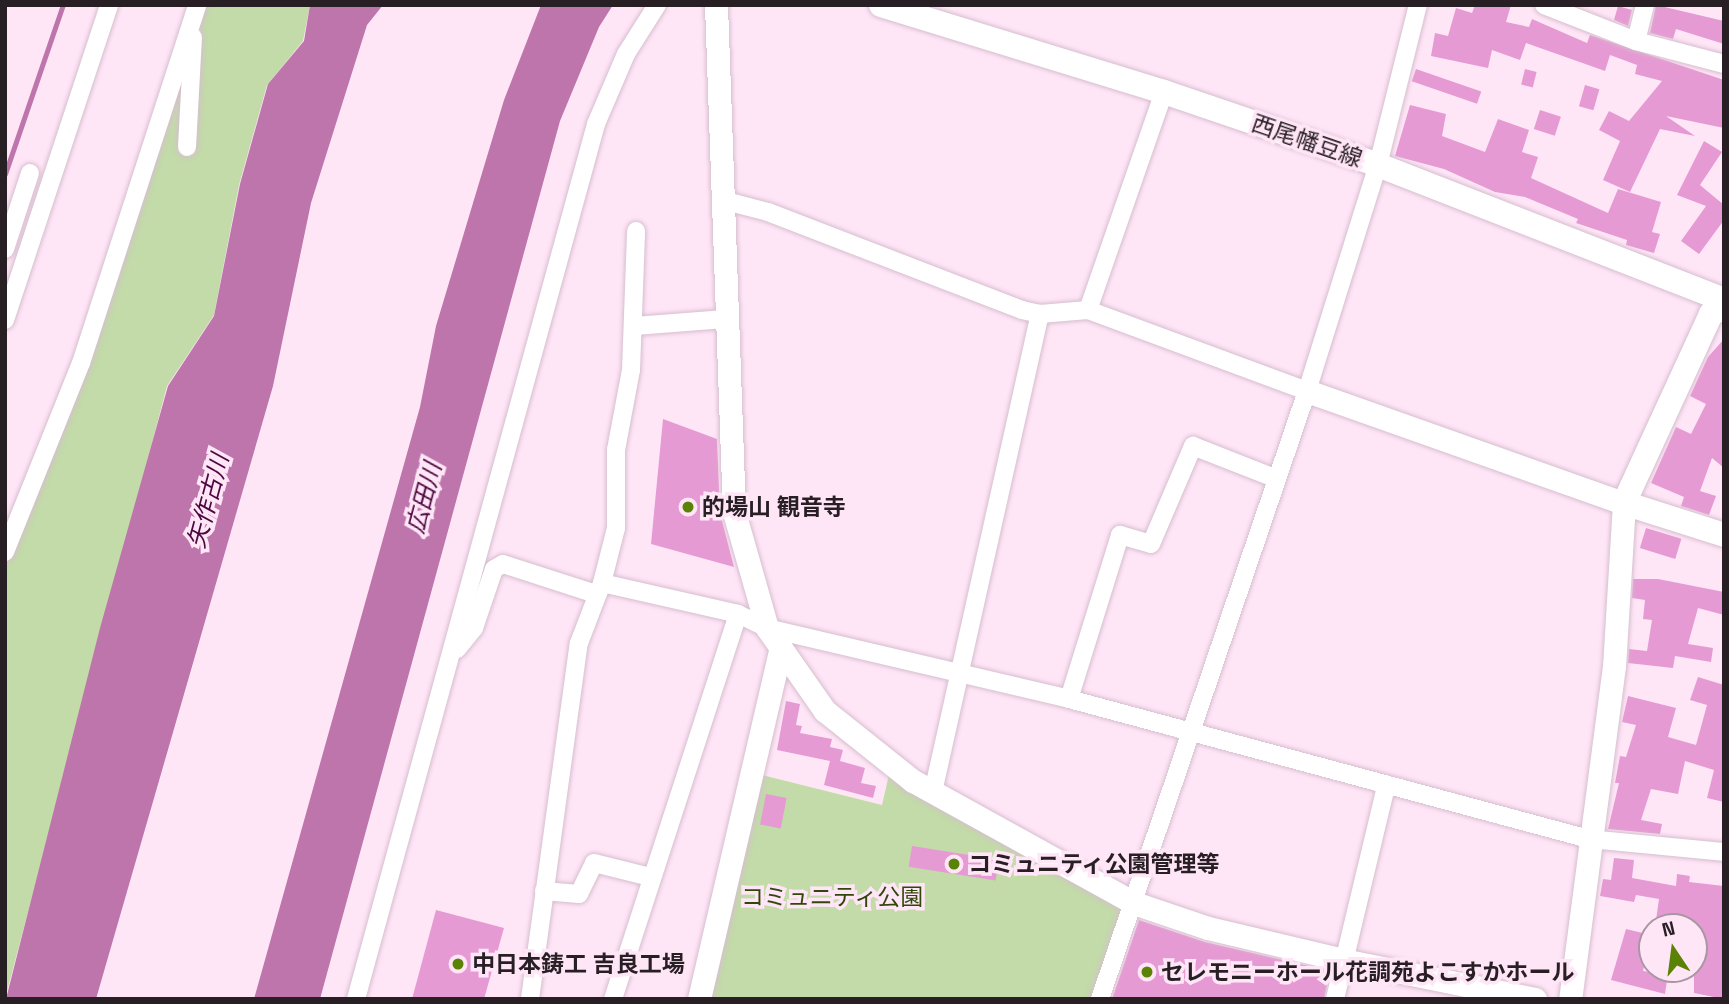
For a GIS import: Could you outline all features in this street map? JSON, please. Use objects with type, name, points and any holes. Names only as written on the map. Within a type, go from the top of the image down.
[{"type":"main road","name":"西尾幡豆線","points":[[881,5],[1164,92],[1378,165],[1724,300]]},
{"type":"main road","points":[[1724,307],[1711,314],[1624,503],[1724,535]]},
{"type":"street","points":[[5,320],[109,5]]},
{"type":"street","points":[[356,999],[596,124],[626,54],[657,5]]},
{"type":"street","points":[[716,5],[734,512],[767,628],[780,651],[835,721],[891,766],[933,792],[1134,903],[1208,928],[1343,960],[1535,999]]},
{"type":"street","points":[[1100,999],[1307,391],[1378,165],[1418,5]]},
{"type":"street","points":[[1544,5],[1636,41],[1724,64]]},
{"type":"street","points":[[1636,41],[1645,5]]},
{"type":"street","points":[[187,147],[195,9]]},
{"type":"street","points":[[5,552],[81,363],[195,9]]},
{"type":"street","points":[[1088,310],[1164,92]]},
{"type":"street","points":[[5,249],[30,173]]},
{"type":"street","points":[[722,200],[768,212],[1040,314],[1088,310],[1624,503],[1614,666],[1589,839],[1570,999]]},
{"type":"street","points":[[530,999],[579,643],[599,588],[616,528],[616,450],[631,370],[636,231]]},
{"type":"street","points":[[933,792],[1040,314]]},
{"type":"street","points":[[634,326],[726,319]]},
{"type":"street","points":[[1069,699],[1120,535],[1151,544],[1193,446],[1277,479]]},
{"type":"street","points":[[452,654],[474,628],[494,569],[503,564],[599,588],[738,614],[767,628],[1069,699],[1386,787],[1589,839],[1724,852]]},
{"type":"street","points":[[616,998],[650,877],[738,614]]},
{"type":"street","points":[[699,999],[780,651]]},
{"type":"street","points":[[1335,999],[1386,787]]},
{"type":"street","points":[[544,891],[579,894],[594,863],[650,877]]},
{"type":"green space","points":[[198,5],[310,5],[303,41],[267,85],[239,185],[214,315],[167,386],[5,999],[5,568],[117,276]]},
{"type":"green space","name":"コミュニティ公園","points":[[891,766],[1134,903],[1100,999],[700,999],[750,772],[882,805]]},
{"type":"water","name":"矢作古川","points":[[310,5],[383,5],[367,25],[311,203],[273,386],[96,999],[6,999],[100,628],[168,386],[214,316],[240,184],[268,84],[304,41]]},
{"type":"water","name":"広田川","points":[[541,5],[613,5],[599,27],[560,121],[320,999],[254,999],[420,407],[436,326],[504,100]]},
{"type":"building","points":[[1475,5],[1511,5],[1506,22],[1529,27],[1532,19],[1587,43],[1590,35],[1724,80],[1724,128],[1666,116],[1695,136],[1660,129],[1630,192],[1603,180],[1620,141],[1599,130],[1609,111],[1629,121],[1662,81],[1635,74],[1637,65],[1610,55],[1605,71],[1526,43],[1520,60],[1492,50],[1488,68],[1431,56],[1435,33],[1448,36],[1456,8],[1472,13]]},
{"type":"building","points":[[1656,5],[1724,21],[1724,44],[1676,29],[1673,39],[1650,33]]},
{"type":"building","points":[[1618,6],[1632,10],[1628,26],[1614,20]]},
{"type":"building","points":[[1416,69],[1481,91],[1477,104],[1412,81]]},
{"type":"building","points":[[1525,69],[1537,72],[1533,87],[1521,85]]},
{"type":"building","points":[[1585,85],[1599,89],[1593,110],[1579,106]]},
{"type":"building","points":[[1410,105],[1446,114],[1442,136],[1485,152],[1498,119],[1529,130],[1522,152],[1538,157],[1531,178],[1608,213],[1618,189],[1661,202],[1652,232],[1660,234],[1654,253],[1626,245],[1627,240],[1576,223],[1578,219],[1525,197],[1495,192],[1444,169],[1395,156]]},
{"type":"building","points":[[1540,110],[1561,117],[1555,136],[1534,129]]},
{"type":"building","points":[[1704,141],[1722,152],[1700,185],[1724,205],[1724,220],[1699,254],[1681,241],[1706,206],[1677,195]]},
{"type":"building","points":[[1724,339],[1724,468],[1712,458],[1700,491],[1716,496],[1709,515],[1681,506],[1684,497],[1651,483],[1676,427],[1691,434],[1706,404],[1690,396],[1708,357]]},
{"type":"building","name":"的場山 観音寺","points":[[663,419],[717,439],[720,513],[734,567],[651,544]]},
{"type":"building","points":[[1646,528],[1681,539],[1675,559],[1640,548]]},
{"type":"building","points":[[1633,579],[1658,579],[1724,592],[1724,615],[1698,608],[1688,644],[1713,648],[1711,662],[1675,656],[1673,668],[1628,663],[1629,649],[1647,651],[1652,620],[1643,619],[1645,600],[1632,598]]},
{"type":"building","points":[[1698,677],[1724,685],[1724,802],[1707,798],[1714,770],[1685,761],[1678,794],[1651,789],[1641,820],[1662,824],[1660,834],[1608,829],[1619,783],[1615,783],[1620,756],[1626,757],[1636,725],[1622,722],[1628,696],[1676,708],[1668,737],[1696,745],[1707,705],[1690,700]]},
{"type":"building","points":[[786,701],[800,704],[796,725],[802,726],[800,733],[832,739],[830,747],[843,750],[840,761],[865,768],[861,783],[876,786],[873,798],[824,785],[830,761],[777,750]]},
{"type":"building","points":[[766,794],[787,798],[781,828],[760,824]]},
{"type":"building","name":"コミュニティ公園管理等","points":[[912,846],[999,860],[996,881],[909,867]]},
{"type":"building","points":[[1614,858],[1634,860],[1632,878],[1676,886],[1677,874],[1690,876],[1689,882],[1724,886],[1724,999],[1694,993],[1694,983],[1708,983],[1708,913],[1657,913],[1659,899],[1636,895],[1634,902],[1600,896],[1603,879],[1611,880]]},
{"type":"building","name":"中日本鋳工 吉良工場","points":[[436,910],[504,928],[484,999],[412,999]]},
{"type":"building","name":"セレモニーホール花調苑よこすかホール","points":[[1139,920],[1205,942],[1330,971],[1324,999],[1112,999]]},
{"type":"building","points":[[1626,929],[1638,932],[1638,983],[1667,983],[1665,994],[1611,980]]},
{"type":"waterway","points":[[5,174],[63,5]]},
{"type":"place","name":"的場山 観音寺","points":[[688,507]]},
{"type":"place","name":"コミュニティ公園管理等","points":[[954,864]]},
{"type":"place","name":"中日本鋳工 吉良工場","points":[[458,964]]},
{"type":"place","name":"セレモニーホール花調苑よこすかホール","points":[[1147,972]]}]
